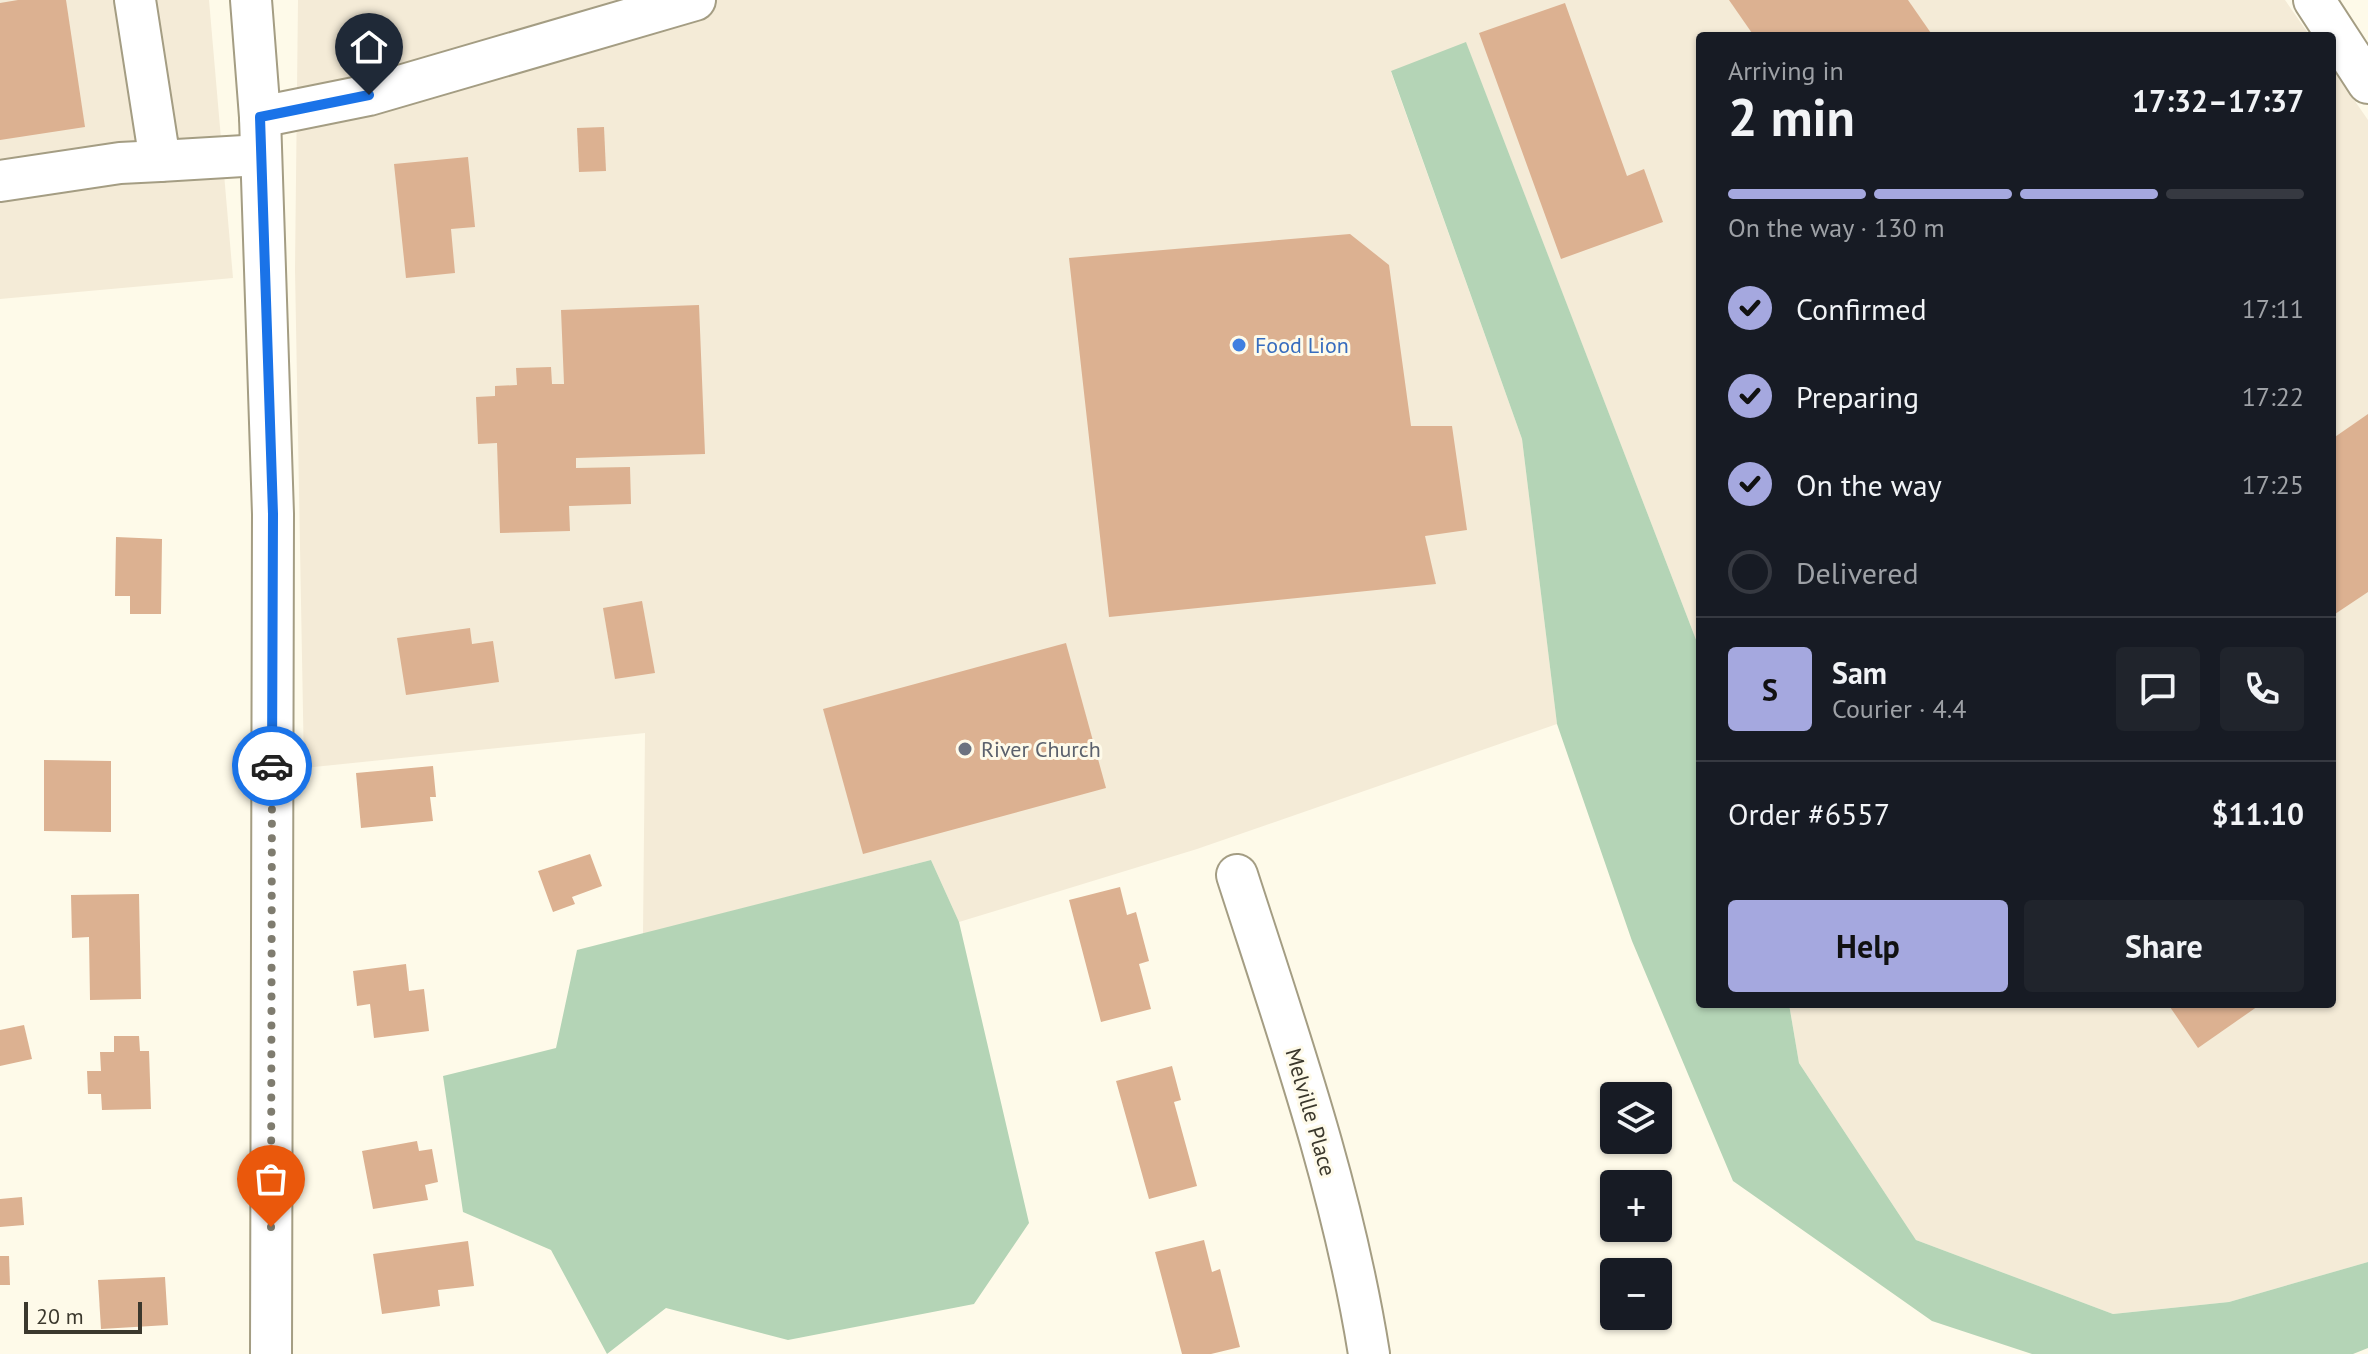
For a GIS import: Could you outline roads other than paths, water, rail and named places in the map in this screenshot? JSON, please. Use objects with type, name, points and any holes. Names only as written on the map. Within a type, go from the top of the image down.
[{"type":"street","points":[[135,0],[160,161]]},
{"type":"street","points":[[251,0],[260,136],[273,514],[271,1354]]},
{"type":"street","points":[[0,181],[120,163],[160,161],[260,136],[369,95],[695,0]]},
{"type":"street","points":[[2314,0],[2335,32]]},
{"type":"street","points":[[2336,34],[2368,83]]},
{"type":"street","name":"Melville Place","points":[[1237,875],[1301,1074],[1348,1241],[1369,1354]]},
{"type":"place","name":"Food Lion","points":[[1239,345]]},
{"type":"place","name":"River Church","points":[[965,749]]}]
